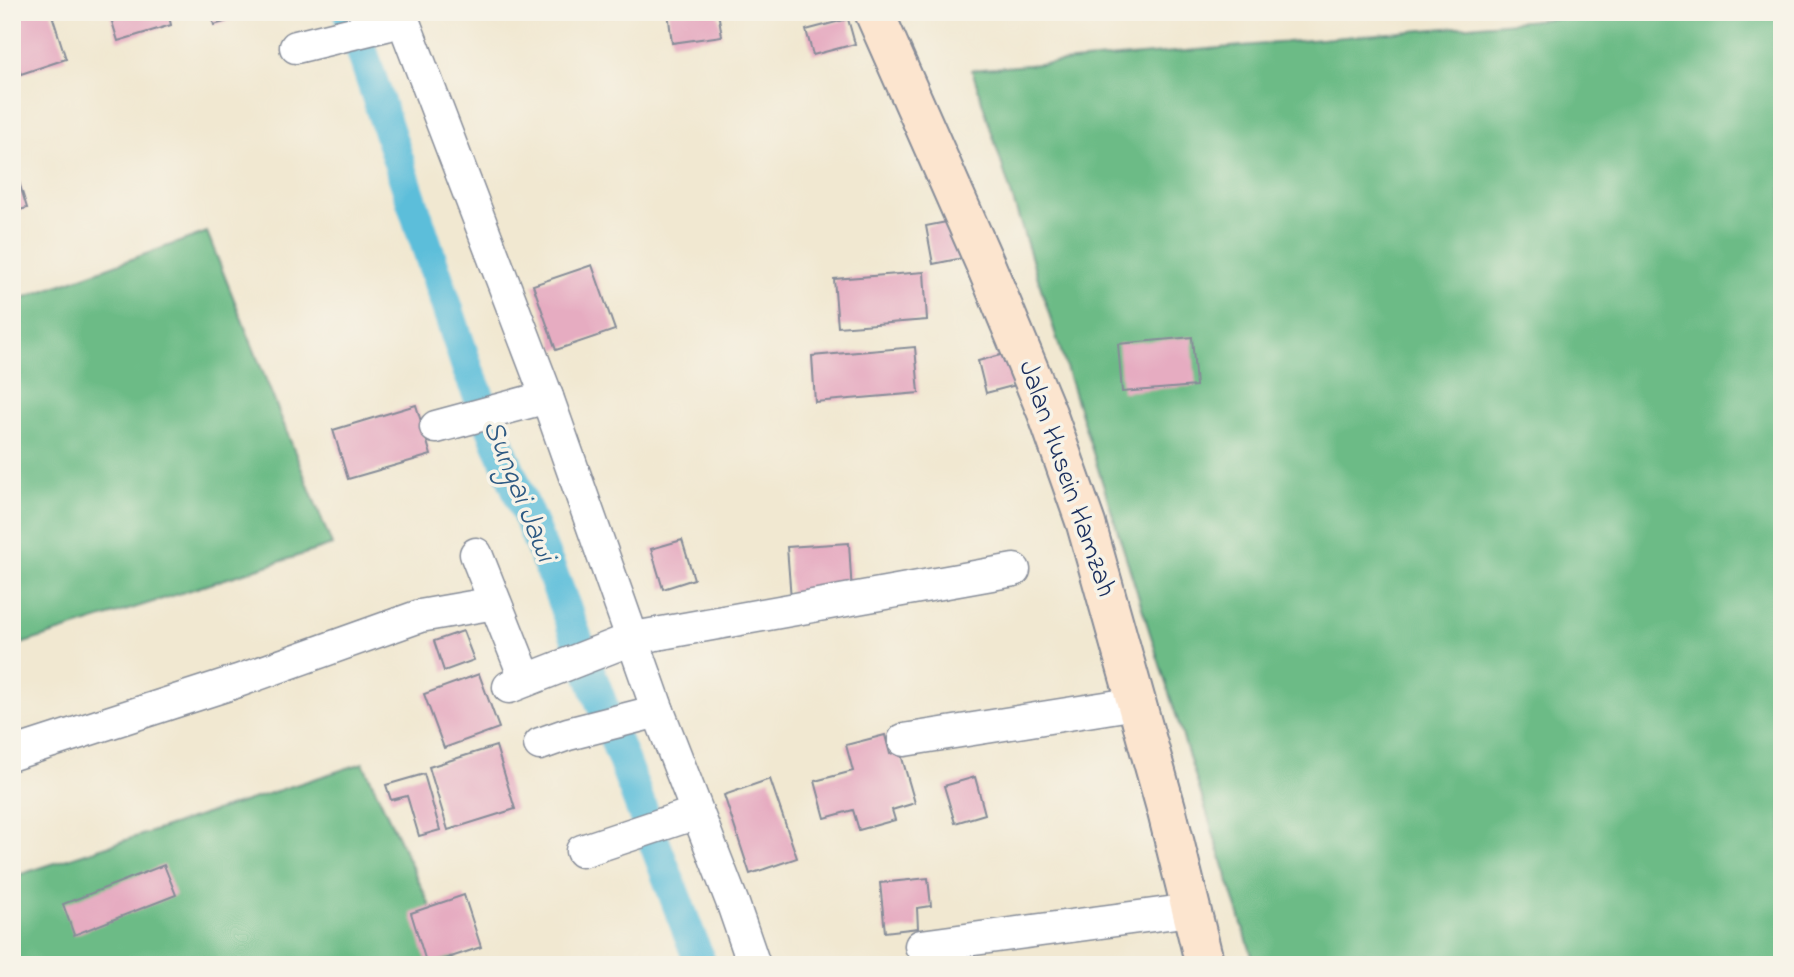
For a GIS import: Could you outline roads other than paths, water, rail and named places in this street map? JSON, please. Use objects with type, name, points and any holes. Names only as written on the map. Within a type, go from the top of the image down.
[{"type":"street","name":"Jalan Husein Hamzah","points":[[874,12],[986,266],[1047,413],[1086,524],[1137,703],[1205,965]]},
{"type":"street","points":[[310,44],[396,18],[646,713],[754,965]]},
{"type":"street","points":[[449,424],[536,401]]},
{"type":"street","points":[[476,554],[495,603],[517,683],[622,642],[1014,570]]},
{"type":"street","points":[[12,754],[239,681],[420,616],[495,603]]},
{"type":"street","points":[[904,740],[1137,703]]},
{"type":"street","points":[[554,739],[646,713]]},
{"type":"street","points":[[582,851],[690,817]]},
{"type":"street","points":[[921,946],[1191,910]]},
{"type":"waterway","name":"Sungai Jawi","points":[[349,12],[468,370],[555,581],[701,965]]}]
